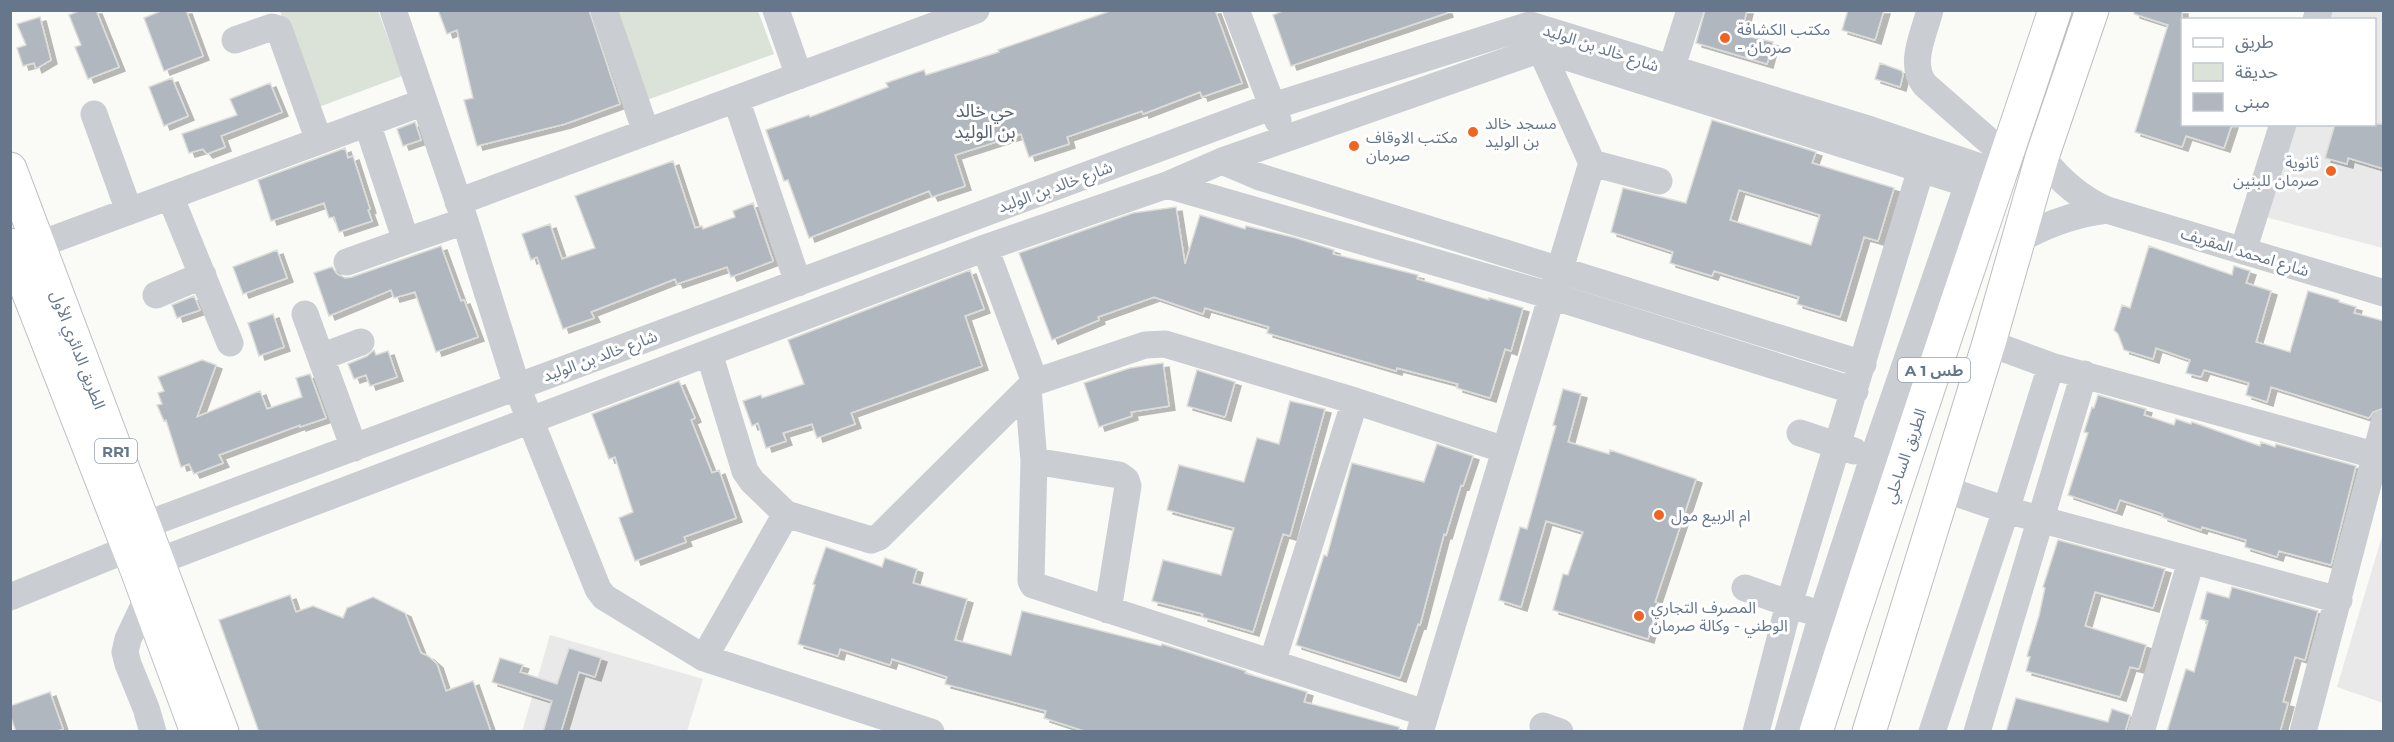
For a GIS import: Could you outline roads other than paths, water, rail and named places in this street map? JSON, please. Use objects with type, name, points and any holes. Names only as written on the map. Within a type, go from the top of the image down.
[{"type":"main road","name":"الطريق الساحلي","points":[[1816,732],[1835,623],[1886,465],[2055,10]]},
{"type":"main road","name":"A 1 طس","points":[[1869,732],[1989,343],[2042,157],[2092,10]]},
{"type":"main road","name":"الطريق الدائري الأول","points":[[10,170],[24,245],[140,557],[197,732]]},
{"type":"main road","name":"الطريق الدائري الأول","points":[[140,557],[222,732]]},
{"type":"street","points":[[393,10],[462,211],[517,387],[598,589],[604,597],[704,658],[931,732]]},
{"type":"street","points":[[603,10],[646,132]]},
{"type":"street","points":[[776,10],[799,76]]},
{"type":"street","points":[[1236,10],[1285,139]]},
{"type":"street","points":[[1671,70],[1690,10]]},
{"type":"street","points":[[1930,10],[1916,62],[1919,77],[1992,178]]},
{"type":"street","points":[[347,262],[406,241],[462,211],[646,132],[973,11]]},
{"type":"street","points":[[235,40],[272,27],[279,29],[319,141]]},
{"type":"street","points":[[985,248],[1032,386],[1034,461],[1031,581],[1033,585],[1272,663],[1423,722],[1592,163],[1531,28]]},
{"type":"street","name":"شارع خالد بن الوليد","points":[[140,557],[531,420],[985,248],[1167,185],[1222,161],[1285,139],[1531,28],[1867,141],[1992,178]]},
{"type":"street","name":"شارع خالد بن الوليد","points":[[140,557],[354,448],[1273,106],[1531,28],[1671,70],[1867,141],[1921,169],[1992,178]]},
{"type":"street","points":[[736,99],[798,283]]},
{"type":"street","points":[[24,245],[129,211],[424,102]]},
{"type":"street","points":[[94,114],[129,211]]},
{"type":"street","points":[[367,123],[406,241]]},
{"type":"street","points":[[2243,251],[2282,126]]},
{"type":"street","name":"شارع امحمد المقريف","points":[[2042,157],[2070,189],[2107,210],[2384,293]]},
{"type":"street","points":[[1222,161],[1260,177],[1863,364]]},
{"type":"street","points":[[1592,163],[1659,181]]},
{"type":"street","points":[[1756,732],[1790,604],[1921,169]]},
{"type":"street","points":[[1251,208],[1260,177]]},
{"type":"street","points":[[1167,185],[1552,296],[1855,391]]},
{"type":"street","points":[[170,196],[230,343]]},
{"type":"street","name":"شارع امحمد المقريف","points":[[2017,241],[2060,220],[2107,210]]},
{"type":"street","points":[[156,295],[202,275]]},
{"type":"street","points":[[305,314],[354,448]]},
{"type":"street","points":[[321,357],[362,342]]},
{"type":"street","points":[[709,353],[748,477],[786,514],[875,539],[1032,386],[1145,345],[1158,343],[1355,401],[1505,450]]},
{"type":"street","points":[[1989,343],[2051,366],[2374,455]]},
{"type":"street","points":[[1932,732],[2051,366]]},
{"type":"street","points":[[1977,732],[2084,374]]},
{"type":"street","points":[[1272,663],[1355,401]]},
{"type":"street","points":[[2303,732],[2384,423]]},
{"type":"street","points":[[1800,433],[1886,465]]},
{"type":"street","points":[[1034,461],[1119,475],[1126,480],[1128,486],[1108,610]]},
{"type":"street","points":[[1944,489],[2006,510],[2339,600]]},
{"type":"street","points":[[704,658],[786,514]]},
{"type":"street","points":[[10,597],[140,557],[125,652],[153,732]]},
{"type":"street","points":[[2141,732],[2191,561]]},
{"type":"street","points":[[1745,588],[1835,623],[1788,732]]},
{"type":"place","name":"مكتب الكشافة - صرمان","points":[[1725,38]]},
{"type":"place","name":"مسجد خالد بن الوليد","points":[[1473,132]]},
{"type":"place","name":"مكتب الاوقاف صرمان","points":[[1354,146]]},
{"type":"place","name":"ثانوية صرمان للبنين","points":[[2331,171]]},
{"type":"place","name":"ام الربيع مول","points":[[1659,515]]},
{"type":"place","name":"المصرف التجاري الوطني - وكالة صرمان","points":[[1639,616]]},
{"type":"district","name":"حي خالد بن الوليد","points":[[985,121]]}]
